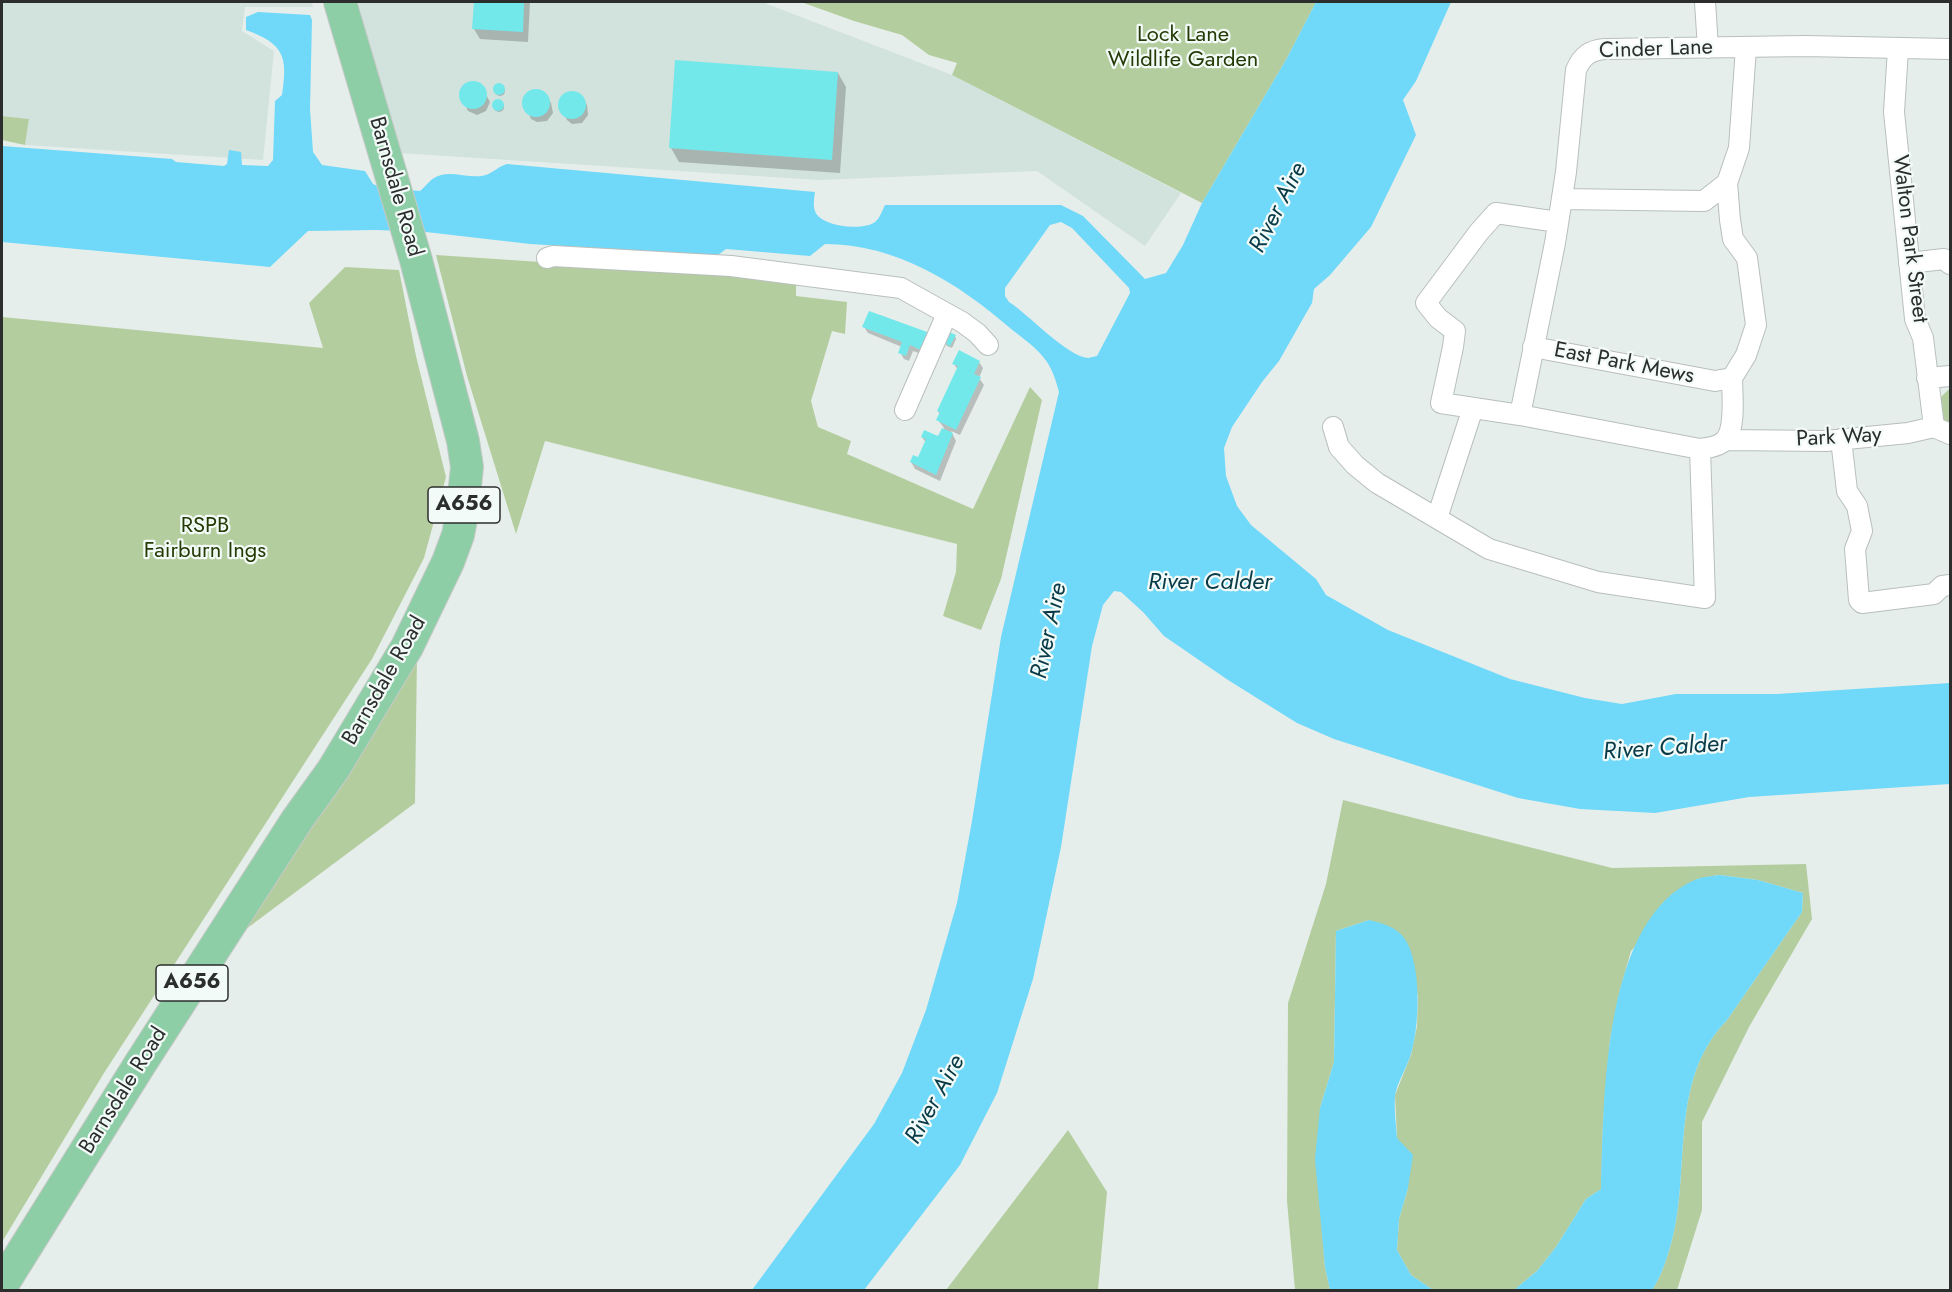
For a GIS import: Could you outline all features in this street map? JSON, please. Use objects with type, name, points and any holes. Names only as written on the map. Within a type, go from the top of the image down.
[{"type":"main road","name":"Barnsdale Road","points":[[2,1285],[140,1064],[359,728],[407,647],[448,562],[458,535],[467,467],[463,441],[411,243],[340,2]]},
{"type":"street","points":[[1705,2],[1708,48]]},
{"type":"street","name":"Cinder Lane","points":[[1520,415],[1562,199],[1576,70],[1584,57],[1597,49],[1805,46],[1950,49]]},
{"type":"street","points":[[1726,440],[1732,425],[1724,379],[1746,355],[1756,325],[1747,258],[1733,239],[1727,183],[1739,148],[1746,47]]},
{"type":"street","name":"Walton Park Street","points":[[1898,49],[1894,112],[1915,319],[1923,338],[1927,378],[1942,430]]},
{"type":"street","points":[[1562,199],[1704,201],[1727,183]]},
{"type":"street","name":"Park Way","points":[[1558,222],[1496,213],[1426,303],[1438,318],[1455,331],[1442,403],[1520,415],[1700,449],[1714,447],[1726,440],[1841,440],[1942,430]]},
{"type":"street","points":[[547,258],[553,256],[731,266],[901,288],[977,333],[988,345]]},
{"type":"street","points":[[1909,263],[1944,259],[1950,264]]},
{"type":"street","points":[[905,410],[947,314]]},
{"type":"street","name":"East Park Mews","points":[[1533,347],[1724,379]]},
{"type":"street","points":[[1927,378],[1950,376]]},
{"type":"street","points":[[1437,518],[1473,408]]},
{"type":"street","points":[[1333,427],[1339,447],[1355,465],[1377,483],[1489,549],[1598,582],[1705,598],[1700,449]]},
{"type":"street","points":[[1841,440],[1847,491],[1857,506],[1862,531],[1855,549],[1859,600],[1862,603],[1934,594],[1942,586],[1950,585]]},
{"type":"shaded area","points":[[312,2],[313,7],[245,7],[242,31],[274,51],[263,160],[25,145],[29,119],[2,116],[2,3]]},
{"type":"shaded area","points":[[358,2],[762,2],[952,75],[1181,193],[1145,246],[1037,171],[819,180],[400,153]]},
{"type":"green space","name":"Lock Lane Wildlife Garden","points":[[801,2],[1316,2],[1287,58],[1202,203],[952,75],[957,63],[929,55],[902,35]]},
{"type":"green space","points":[[2,116],[29,119],[25,145],[2,140]]},
{"type":"green space","points":[[436,255],[796,279],[796,296],[847,302],[845,334],[832,331],[811,401],[818,427],[851,441],[847,454],[973,509],[1030,387],[1042,400],[1001,579],[981,630],[943,616],[956,572],[957,544],[545,441],[516,534],[467,376]]},
{"type":"green space","name":"RSPB Fairburn Ings","points":[[345,267],[399,270],[416,356],[446,477],[424,558],[372,659],[104,1073],[2,1242],[2,317],[323,348],[309,303]]},
{"type":"green space","points":[[1950,390],[1950,426],[1940,422],[1940,398]]},
{"type":"green space","points":[[417,655],[415,803],[238,935],[357,762]]},
{"type":"green space","points":[[1343,800],[1612,868],[1806,864],[1812,919],[1749,1027],[1702,1122],[1702,1210],[1677,1290],[1652,1290],[1664,1266],[1675,1227],[1688,1103],[1695,1073],[1707,1046],[1802,912],[1803,893],[1758,880],[1719,875],[1697,879],[1631,951],[1610,1040],[1603,1122],[1601,1189],[1586,1199],[1556,1247],[1537,1271],[1514,1290],[1433,1290],[1411,1275],[1397,1250],[1399,1219],[1408,1188],[1397,1138],[1395,1095],[1411,1055],[1417,1026],[1418,995],[1369,920],[1336,931],[1334,1062],[1320,1108],[1321,1216],[1325,1267],[1330,1290],[1295,1290],[1287,1201],[1288,1003],[1326,884]]},
{"type":"green space","points":[[1068,1130],[1107,1192],[1098,1290],[946,1290]]},
{"type":"water","points":[[1316,2],[1451,2],[1416,81],[1403,100],[1416,135],[1371,227],[1330,275],[1314,289],[1312,303],[1279,361],[1232,427],[1224,448],[1226,476],[1237,506],[1251,525],[1316,579],[1326,595],[1388,630],[1510,679],[1585,698],[1622,704],[1676,694],[1777,694],[1950,683],[1950,784],[1749,797],[1655,813],[1580,809],[1518,798],[1334,739],[1297,723],[1164,636],[1121,592],[1114,591],[1103,605],[1092,646],[1061,847],[1033,979],[997,1093],[960,1165],[864,1290],[752,1290],[874,1124],[902,1073],[926,1010],[957,903],[1001,637],[1059,392],[1047,362],[1035,348],[990,311],[947,282],[901,259],[851,246],[825,244],[810,256],[726,249],[718,255],[530,244],[426,232],[308,231],[270,267],[2,242],[2,146],[172,159],[176,162],[224,166],[227,164],[229,150],[241,152],[242,165],[268,166],[273,160],[275,101],[282,95],[283,61],[276,46],[246,30],[246,17],[258,12],[310,15],[312,20],[310,109],[313,152],[322,165],[365,171],[373,184],[382,188],[420,191],[432,179],[440,175],[480,176],[489,174],[507,164],[815,192],[814,207],[819,216],[833,224],[852,227],[875,222],[885,205],[1061,205],[1083,216],[1145,279],[1166,273],[1183,245],[1202,203],[1287,58]],"holes":[[[1061,222],[1072,228],[1129,288],[1130,293],[1097,356],[1088,358],[1070,351],[1059,343],[1009,302],[1005,296],[1005,288],[1050,225]]]},
{"type":"water","points":[[1719,875],[1758,880],[1803,893],[1802,912],[1707,1046],[1695,1073],[1688,1103],[1675,1227],[1659,1278],[1652,1290],[1514,1290],[1537,1271],[1556,1247],[1586,1199],[1601,1189],[1607,1063],[1614,1016],[1625,972],[1642,932],[1665,900],[1697,879]]},
{"type":"water","points":[[1369,920],[1389,926],[1402,935],[1411,950],[1417,980],[1416,1030],[1410,1057],[1395,1096],[1397,1138],[1413,1155],[1408,1188],[1399,1219],[1397,1250],[1411,1275],[1433,1290],[1330,1290],[1325,1267],[1315,1159],[1320,1108],[1334,1062],[1336,931]]},
{"type":"building","points":[[474,2],[524,2],[523,32],[472,29]]},
{"type":"building","points":[[675,60],[838,72],[832,160],[669,148]]},
{"type":"building","points":[[473,81],[483,85],[487,95],[483,105],[473,109],[463,105],[459,95],[463,85]]},
{"type":"building","points":[[499,83],[505,89],[499,95],[493,89]]},
{"type":"building","points":[[536,89],[546,93],[550,103],[546,113],[536,117],[526,113],[522,103],[526,93]]},
{"type":"building","points":[[572,91],[582,95],[586,105],[582,115],[572,119],[562,115],[558,105],[562,95]]},
{"type":"building","points":[[498,99],[504,105],[498,111],[492,105]]},
{"type":"building","points":[[869,311],[930,333],[923,351],[910,345],[906,356],[898,353],[902,342],[862,327]]},
{"type":"building","points":[[949,332],[956,335],[950,346],[944,343]]},
{"type":"building","points":[[959,350],[980,361],[974,374],[981,377],[956,430],[936,420],[940,412],[937,411],[958,366],[952,364]]},
{"type":"building","points":[[942,428],[953,433],[936,475],[910,462],[913,455],[918,457],[926,439],[921,437],[924,430],[938,436]]},
{"type":"water label","name":"River Aire","points":[[1279,208]]},
{"type":"water label","name":"River Calder","points":[[1210,583]]},
{"type":"water label","name":"River Aire","points":[[1050,631]]},
{"type":"water label","name":"River Calder","points":[[1665,749]]},
{"type":"water label","name":"River Aire","points":[[936,1100]]}]
